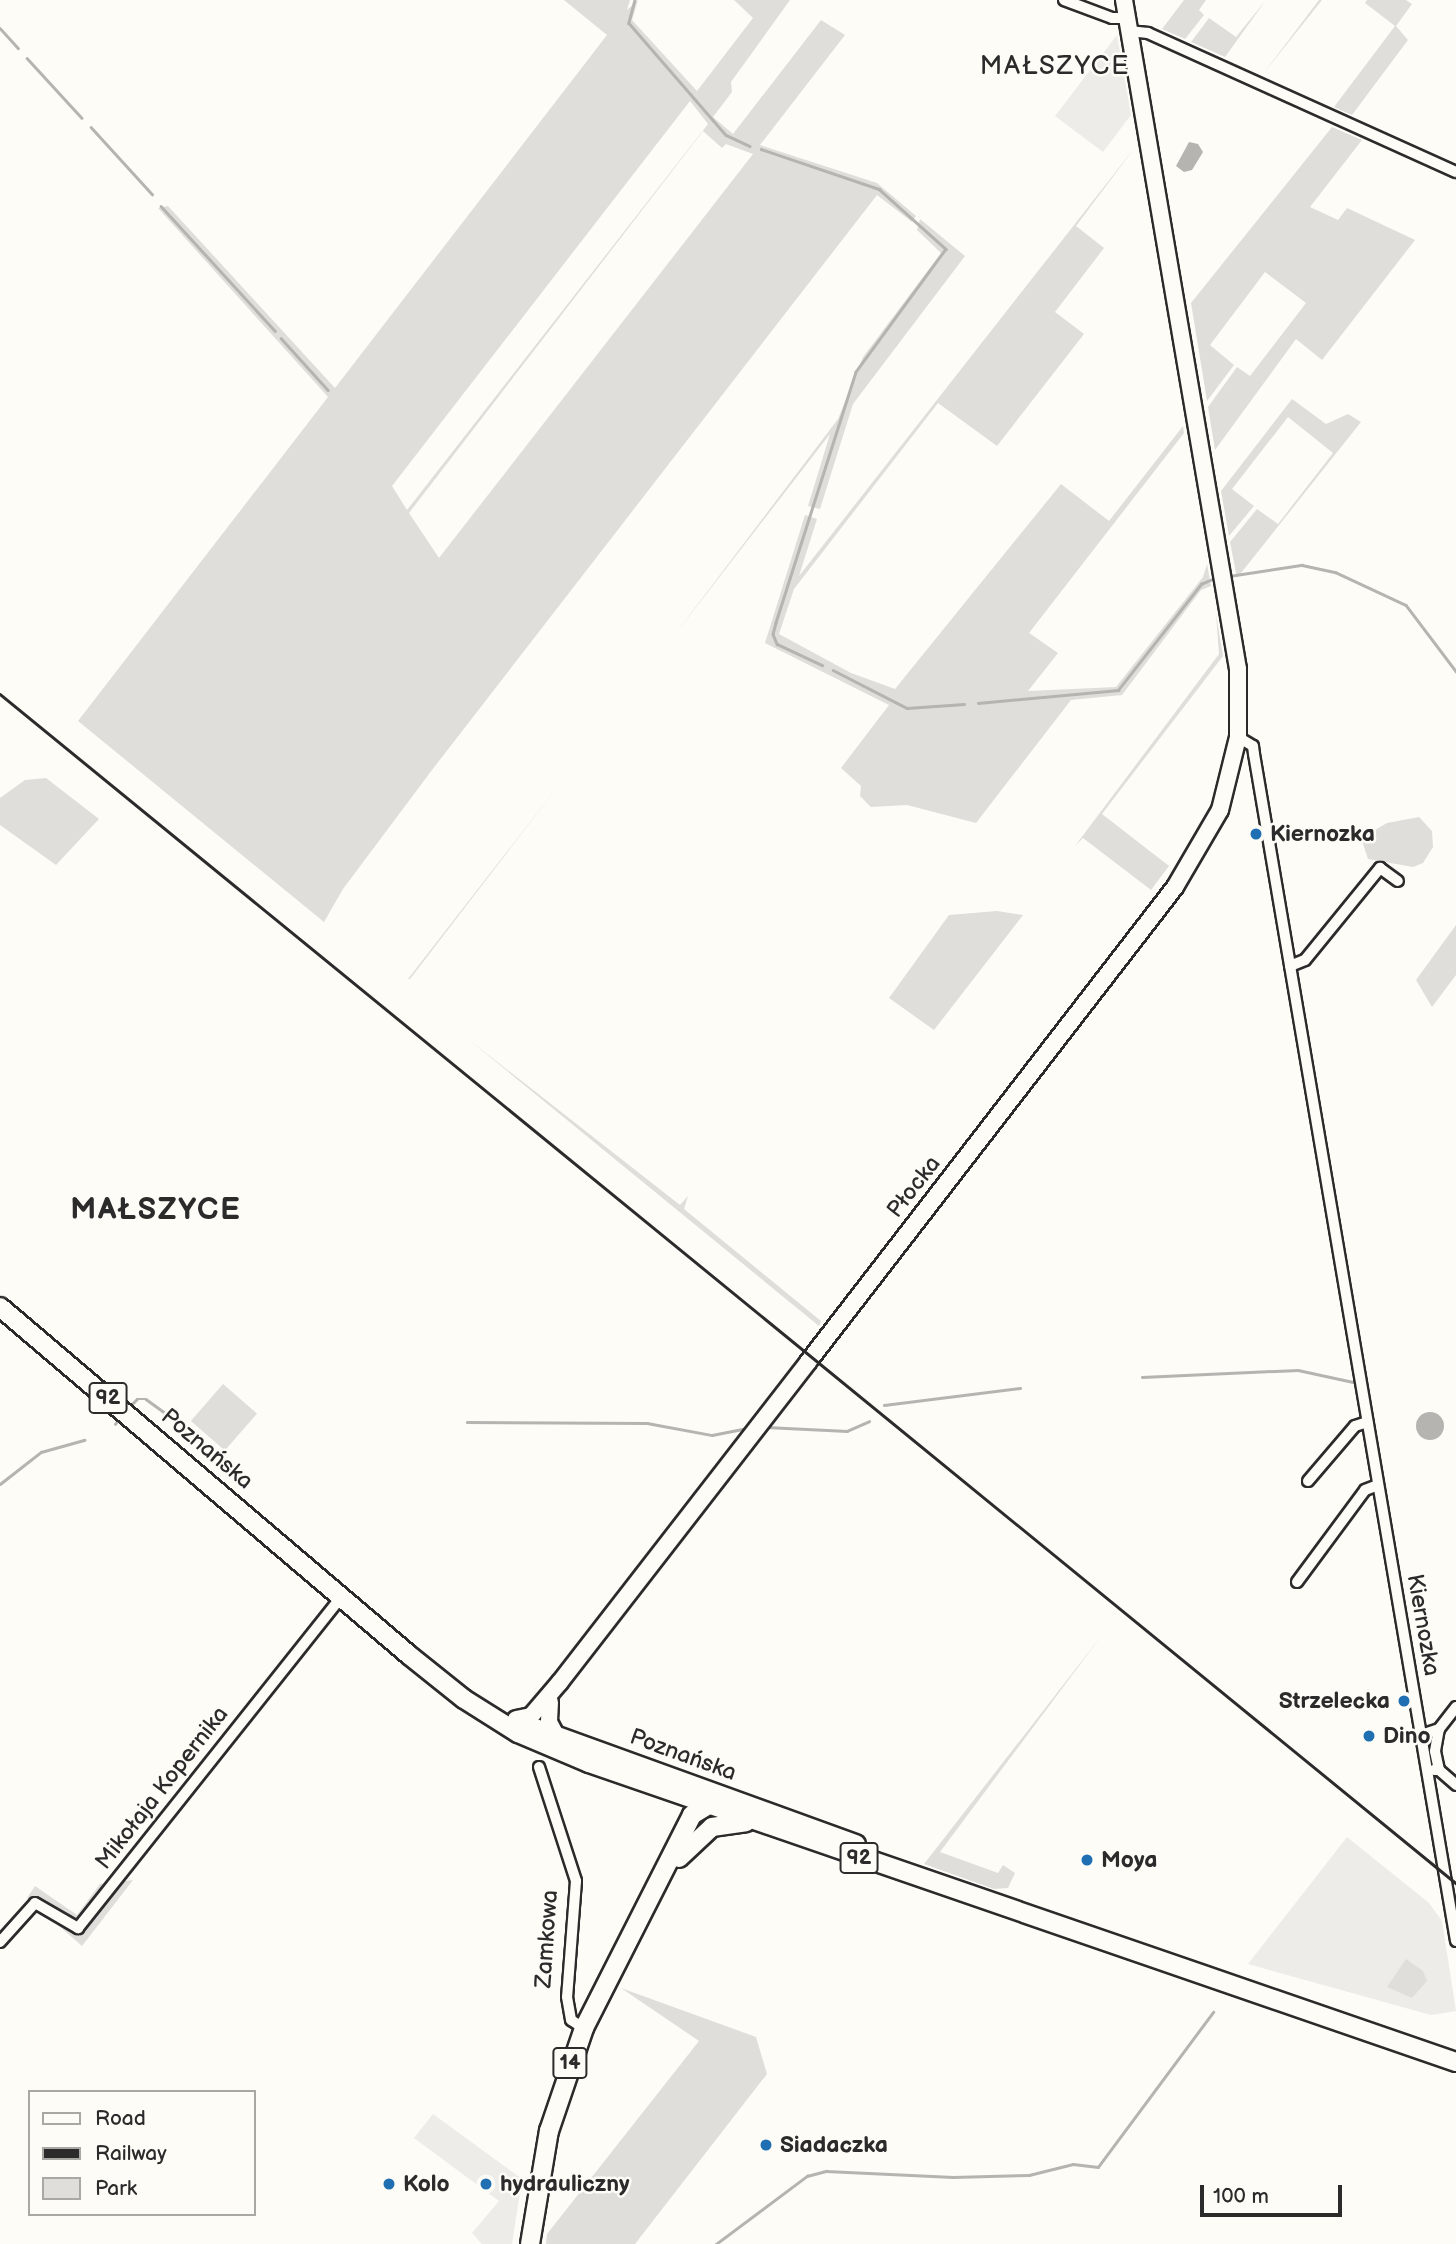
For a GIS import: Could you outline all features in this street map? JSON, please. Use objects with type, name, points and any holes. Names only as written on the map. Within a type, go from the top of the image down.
[{"type":"main road","name":"Płocka","points":[[523,1725],[560,1682],[1175,887],[1214,823],[1238,737],[1240,690],[1124,0]]},
{"type":"main road","name":"Poznańska","points":[[0,1307],[383,1628],[409,1655],[523,1725],[647,1784],[962,1889],[1456,2062]]},
{"type":"main road","name":"Płocka","points":[[523,1725],[542,1720],[560,1682]]},
{"type":"main road","points":[[551,1703],[549,1722],[556,1735]]},
{"type":"main road","name":"Poznańska","points":[[523,1725],[749,1804],[962,1889]]},
{"type":"main road","name":"14","points":[[647,1784],[671,1798],[681,1810],[682,1825],[676,1855]]},
{"type":"main road","points":[[693,1785],[705,1804]]},
{"type":"main road","name":"Poznańska","points":[[705,1804],[718,1800],[749,1804]]},
{"type":"main road","name":"14","points":[[530,2244],[549,2131],[584,2028],[676,1855],[692,1815],[705,1804]]},
{"type":"main road","name":"14","points":[[676,1855],[712,1827],[758,1822]]},
{"type":"street","points":[[1065,0],[1148,33],[1456,172]]},
{"type":"street","name":"Kiernozka","points":[[1238,737],[1253,746],[1421,1735],[1433,1770]]},
{"type":"street","points":[[1290,965],[1304,960],[1380,868],[1398,881]]},
{"type":"street","points":[[1308,1481],[1354,1426],[1367,1422]]},
{"type":"street","points":[[1297,1582],[1365,1490],[1378,1485]]},
{"type":"street","name":"Mikołaja Kopernika","points":[[0,1942],[35,1903],[78,1928],[343,1595]]},
{"type":"street","points":[[1456,1707],[1440,1729],[1433,1770],[1456,1941]]},
{"type":"street","points":[[1421,1735],[1440,1729]]},
{"type":"street","name":"Zamkowa","points":[[539,1767],[576,1881],[567,1997],[570,2020],[584,2028]]},
{"type":"street","points":[[1433,1770],[1456,1785]]},
{"type":"shaded area","points":[[1117,35],[1131,115],[1103,152],[1055,116]]},
{"type":"shaded area","points":[[1189,142],[1198,144],[1203,152],[1192,170],[1184,172],[1176,166]]},
{"type":"shaded area","points":[[1430,1412],[1440,1416],[1444,1426],[1440,1436],[1430,1440],[1420,1436],[1416,1426],[1420,1416]]},
{"type":"shaded area","points":[[1347,1837],[1429,1903],[1442,1921],[1456,2011],[1431,2015],[1248,1964]]},
{"type":"shaded area","points":[[433,2114],[522,2179],[512,2244],[482,2244],[472,2233],[499,2201],[414,2138]]},
{"type":"green space","points":[[564,0],[630,0],[627,10],[638,0],[632,20],[697,91],[753,18],[734,0],[790,0],[731,82],[732,92],[713,117],[733,134],[821,20],[845,35],[760,145],[877,183],[916,216],[912,222],[877,195],[432,770],[343,889],[324,922],[78,721],[328,397],[158,208],[168,206],[335,388],[607,35]],"holes":[[[690,101],[708,124],[407,510],[392,486]],[[703,131],[722,148],[726,144],[753,154],[439,558],[409,513]]]},
{"type":"green space","points":[[1184,0],[1206,0],[1199,10],[1204,15],[1185,39],[1162,29]]},
{"type":"green space","points":[[1266,0],[1225,57],[1191,42],[1209,18],[1236,37]]},
{"type":"green space","points":[[1319,0],[1322,0],[1263,74]]},
{"type":"green space","points":[[1367,0],[1406,0],[1412,4],[1396,26],[1408,40],[1352,115],[1334,107],[1395,26],[1365,3]]},
{"type":"green space","points":[[1332,127],[1362,140],[1310,207],[1338,220],[1347,208],[1415,240],[1322,360],[1296,339],[1215,450],[1208,407],[1237,367],[1250,376],[1306,303],[1265,272],[1210,345],[1234,365],[1207,401],[1191,303]]},
{"type":"green space","points":[[1136,146],[1076,226],[1104,248],[1055,312],[1084,334],[997,446],[938,403],[794,589],[779,634],[851,673],[895,689],[1061,484],[1109,521],[1183,426],[1184,433],[1029,633],[1058,653],[1028,691],[1116,687],[1203,577],[1207,564],[1211,586],[1201,590],[1122,695],[1071,700],[976,823],[907,805],[871,807],[860,796],[861,786],[841,768],[889,705],[765,643],[805,515],[817,519],[799,576]]},
{"type":"green space","points":[[920,219],[965,256],[853,404],[820,509],[808,506],[830,434],[673,637],[838,419],[863,357],[941,253],[917,230]]},
{"type":"green space","points":[[1292,399],[1326,424],[1348,414],[1361,422],[1237,578],[1230,542],[1257,509],[1278,524],[1333,453],[1288,417],[1232,489],[1254,506],[1229,536],[1221,491]]},
{"type":"green space","points":[[1216,614],[1223,656],[1102,814],[1169,866],[1151,890],[1083,838],[1075,846],[1219,654]]},
{"type":"green space","points":[[46,778],[99,819],[56,865],[0,825],[0,798],[25,780]]},
{"type":"green space","points":[[562,781],[410,979],[408,979]]},
{"type":"green space","points":[[1419,817],[1432,831],[1433,847],[1423,863],[1413,867],[1368,859],[1361,838],[1387,823]]},
{"type":"green space","points":[[997,911],[1023,915],[934,1030],[889,998],[949,915]]},
{"type":"green space","points":[[1456,925],[1456,975],[1432,1007],[1416,980]]},
{"type":"green space","points":[[468,1039],[680,1205],[688,1196],[684,1209],[821,1321],[819,1326]]},
{"type":"green space","points":[[223,1384],[257,1414],[225,1451],[191,1421]]},
{"type":"green space","points":[[1102,1635],[940,1852],[998,1873],[1003,1865],[1015,1873],[1008,1888],[994,1889],[924,1864]]},
{"type":"green space","points":[[133,1880],[82,1946],[27,1898],[35,1886],[77,1915],[100,1884]]},
{"type":"green space","points":[[1406,1959],[1423,1971],[1427,1981],[1412,1998],[1387,1987]]},
{"type":"green space","points":[[621,1988],[756,2037],[767,2074],[635,2244],[546,2244],[547,2234],[699,2041]]},
{"type":"waterway","points":[[635,0],[629,23],[726,135],[750,146]]},
{"type":"waterway","points":[[0,28],[18,48]]},
{"type":"waterway","points":[[27,58],[82,118]]},
{"type":"waterway","points":[[91,127],[152,194]]},
{"type":"waterway","points":[[761,149],[879,189],[946,249],[856,372],[776,623],[773,634],[777,644],[822,665]]},
{"type":"waterway","points":[[161,206],[275,331]]},
{"type":"waterway","points":[[281,338],[328,390]]},
{"type":"waterway","points":[[1229,576],[1302,565],[1335,572],[1406,605],[1456,671]]},
{"type":"waterway","points":[[978,703],[1118,690],[1201,584],[1215,578]]},
{"type":"waterway","points":[[833,670],[907,708],[964,704]]},
{"type":"waterway","points":[[1142,1377],[1298,1370],[1353,1382]]},
{"type":"waterway","points":[[884,1405],[1020,1388]]},
{"type":"waterway","points":[[129,1407],[137,1399],[146,1399],[169,1416]]},
{"type":"waterway","points":[[115,1424],[120,1418]]},
{"type":"waterway","points":[[766,1427],[847,1431],[869,1421]]},
{"type":"waterway","points":[[467,1422],[647,1423],[712,1435],[748,1428]]},
{"type":"waterway","points":[[0,1484],[41,1452],[84,1440]]},
{"type":"waterway","points":[[716,2244],[807,2176],[826,2171],[953,2177],[1029,2175],[1073,2164],[1098,2167],[1213,2012]]},
{"type":"railway","points":[[0,694],[1456,1883]]},
{"type":"place","name":"Kiernozka","points":[[1256,834]]},
{"type":"place","name":"Strzelecka","points":[[1404,1701]]},
{"type":"place","name":"Dino","points":[[1369,1736]]},
{"type":"place","name":"Moya","points":[[1087,1860]]},
{"type":"place","name":"Siadaczka","points":[[766,2145]]},
{"type":"place","name":"Kolo","points":[[389,2184]]},
{"type":"place","name":"hydrauliczny","points":[[486,2184]]},
{"type":"district","name":"MAŁSZYCE","points":[[1055,67]]},
{"type":"district","name":"MAŁSZYCE","points":[[156,1210]]}]
